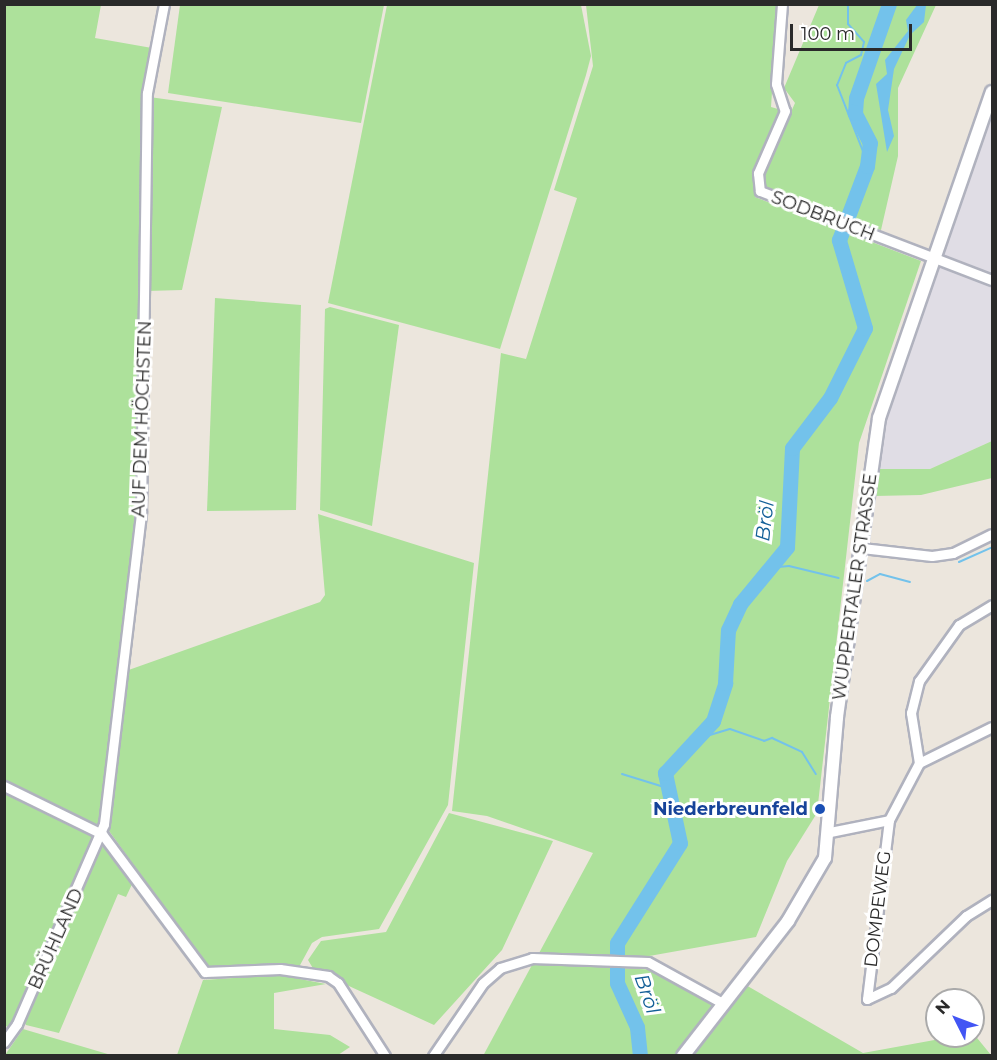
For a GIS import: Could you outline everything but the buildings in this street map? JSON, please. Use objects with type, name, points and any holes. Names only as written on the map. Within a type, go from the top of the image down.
[{"type":"main road","name":"WUPPERTALER STRASSE","points":[[683,1056],[809,890],[825,858],[830,832],[837,717],[879,418],[933,257],[993,92]]},
{"type":"street","name":"AUF DEM HÖCHSTEN","points":[[102,834],[141,512],[147,93],[164,4]]},
{"type":"street","name":"SODBRUCH","points":[[782,4],[777,84],[785,111],[757,183],[770,198],[993,280]]},
{"type":"street","points":[[862,549],[932,556],[953,554],[993,534]]},
{"type":"street","points":[[919,763],[911,713],[919,681],[959,625],[993,605]]},
{"type":"street","points":[[830,832],[889,820],[919,763],[993,727]]},
{"type":"street","points":[[4,786],[102,834],[205,972],[280,969],[328,976],[338,983],[385,1056]]},
{"type":"street","name":"DOMPEWEG","points":[[889,820],[867,999],[891,988],[966,916],[993,900]]},
{"type":"street","name":"BRÜHLAND","points":[[4,1042],[102,834]]},
{"type":"street","points":[[433,1056],[483,983],[500,968],[531,958],[636,962],[678,974],[724,1004]]},
{"type":"shaded area","points":[[992,115],[992,441],[930,469],[875,469],[886,404]]},
{"type":"green space","points":[[4,5],[101,5],[95,38],[152,48],[142,96],[222,107],[182,290],[146,291],[132,572],[102,823],[95,827],[5,780]]},
{"type":"green space","points":[[180,5],[384,5],[361,123],[168,93]]},
{"type":"green space","points":[[387,5],[581,5],[591,56],[500,349],[328,303]]},
{"type":"green space","points":[[586,5],[778,5],[771,107],[785,111],[764,173],[795,103],[784,88],[819,5],[936,5],[898,88],[898,156],[881,230],[770,196],[759,184],[755,197],[921,261],[859,443],[817,813],[787,861],[756,937],[638,958],[538,955],[593,853],[487,816],[452,811],[501,353],[526,359],[577,198],[554,190],[593,66]]},
{"type":"green space","points":[[215,298],[301,305],[296,510],[207,511]]},
{"type":"green space","points":[[330,307],[399,325],[372,526],[320,510],[325,309]]},
{"type":"green space","points":[[992,441],[992,478],[921,495],[875,496],[875,469],[930,469]]},
{"type":"green space","points":[[318,514],[474,563],[448,805],[379,929],[322,937],[312,943],[299,967],[208,969],[107,828],[123,672],[320,602],[325,595]]},
{"type":"green space","points":[[4,788],[97,837],[11,1029],[4,1025]]},
{"type":"green space","points":[[449,813],[553,841],[502,950],[434,1025],[314,970],[308,960],[321,941],[386,932]]},
{"type":"green space","points":[[107,844],[134,880],[126,897],[118,894],[59,1033],[26,1025],[22,1019],[100,848]]},
{"type":"green space","points":[[533,963],[657,970],[712,1001],[713,1008],[679,1055],[483,1056]]},
{"type":"green space","points":[[279,975],[326,984],[274,993],[274,1029],[330,1035],[350,1047],[338,1055],[177,1055],[203,980]]},
{"type":"green space","points":[[744,984],[863,1053],[925,1042],[925,1048],[985,1048],[991,1055],[689,1056]]},
{"type":"green space","points":[[23,1029],[111,1055],[5,1055]]},
{"type":"water","points":[[917,5],[926,5],[924,22],[910,35],[894,69],[888,110],[894,136],[887,152],[876,84],[887,74],[885,60],[908,31],[906,20]]},
{"type":"waterway","points":[[848,4],[848,24],[864,42],[861,55],[846,63],[837,85],[868,164]]},
{"type":"waterway","name":"Bröl","points":[[640,1056],[637,1027],[617,983],[617,943],[680,843],[665,773],[713,721],[725,683],[728,630],[740,604],[787,547],[792,448],[830,398],[865,328],[839,240],[867,166],[870,143],[855,113],[856,98],[889,4]]},
{"type":"waterway","points":[[959,562],[992,547]]},
{"type":"waterway","points":[[767,568],[789,566],[839,578]]},
{"type":"waterway","points":[[867,581],[880,574],[910,582]]},
{"type":"waterway","points":[[700,738],[730,729],[764,741],[772,738],[802,752],[816,774]]},
{"type":"waterway","points":[[622,774],[664,787]]},
{"type":"place","name":"Niederbreunfeld","points":[[820,809]]}]
